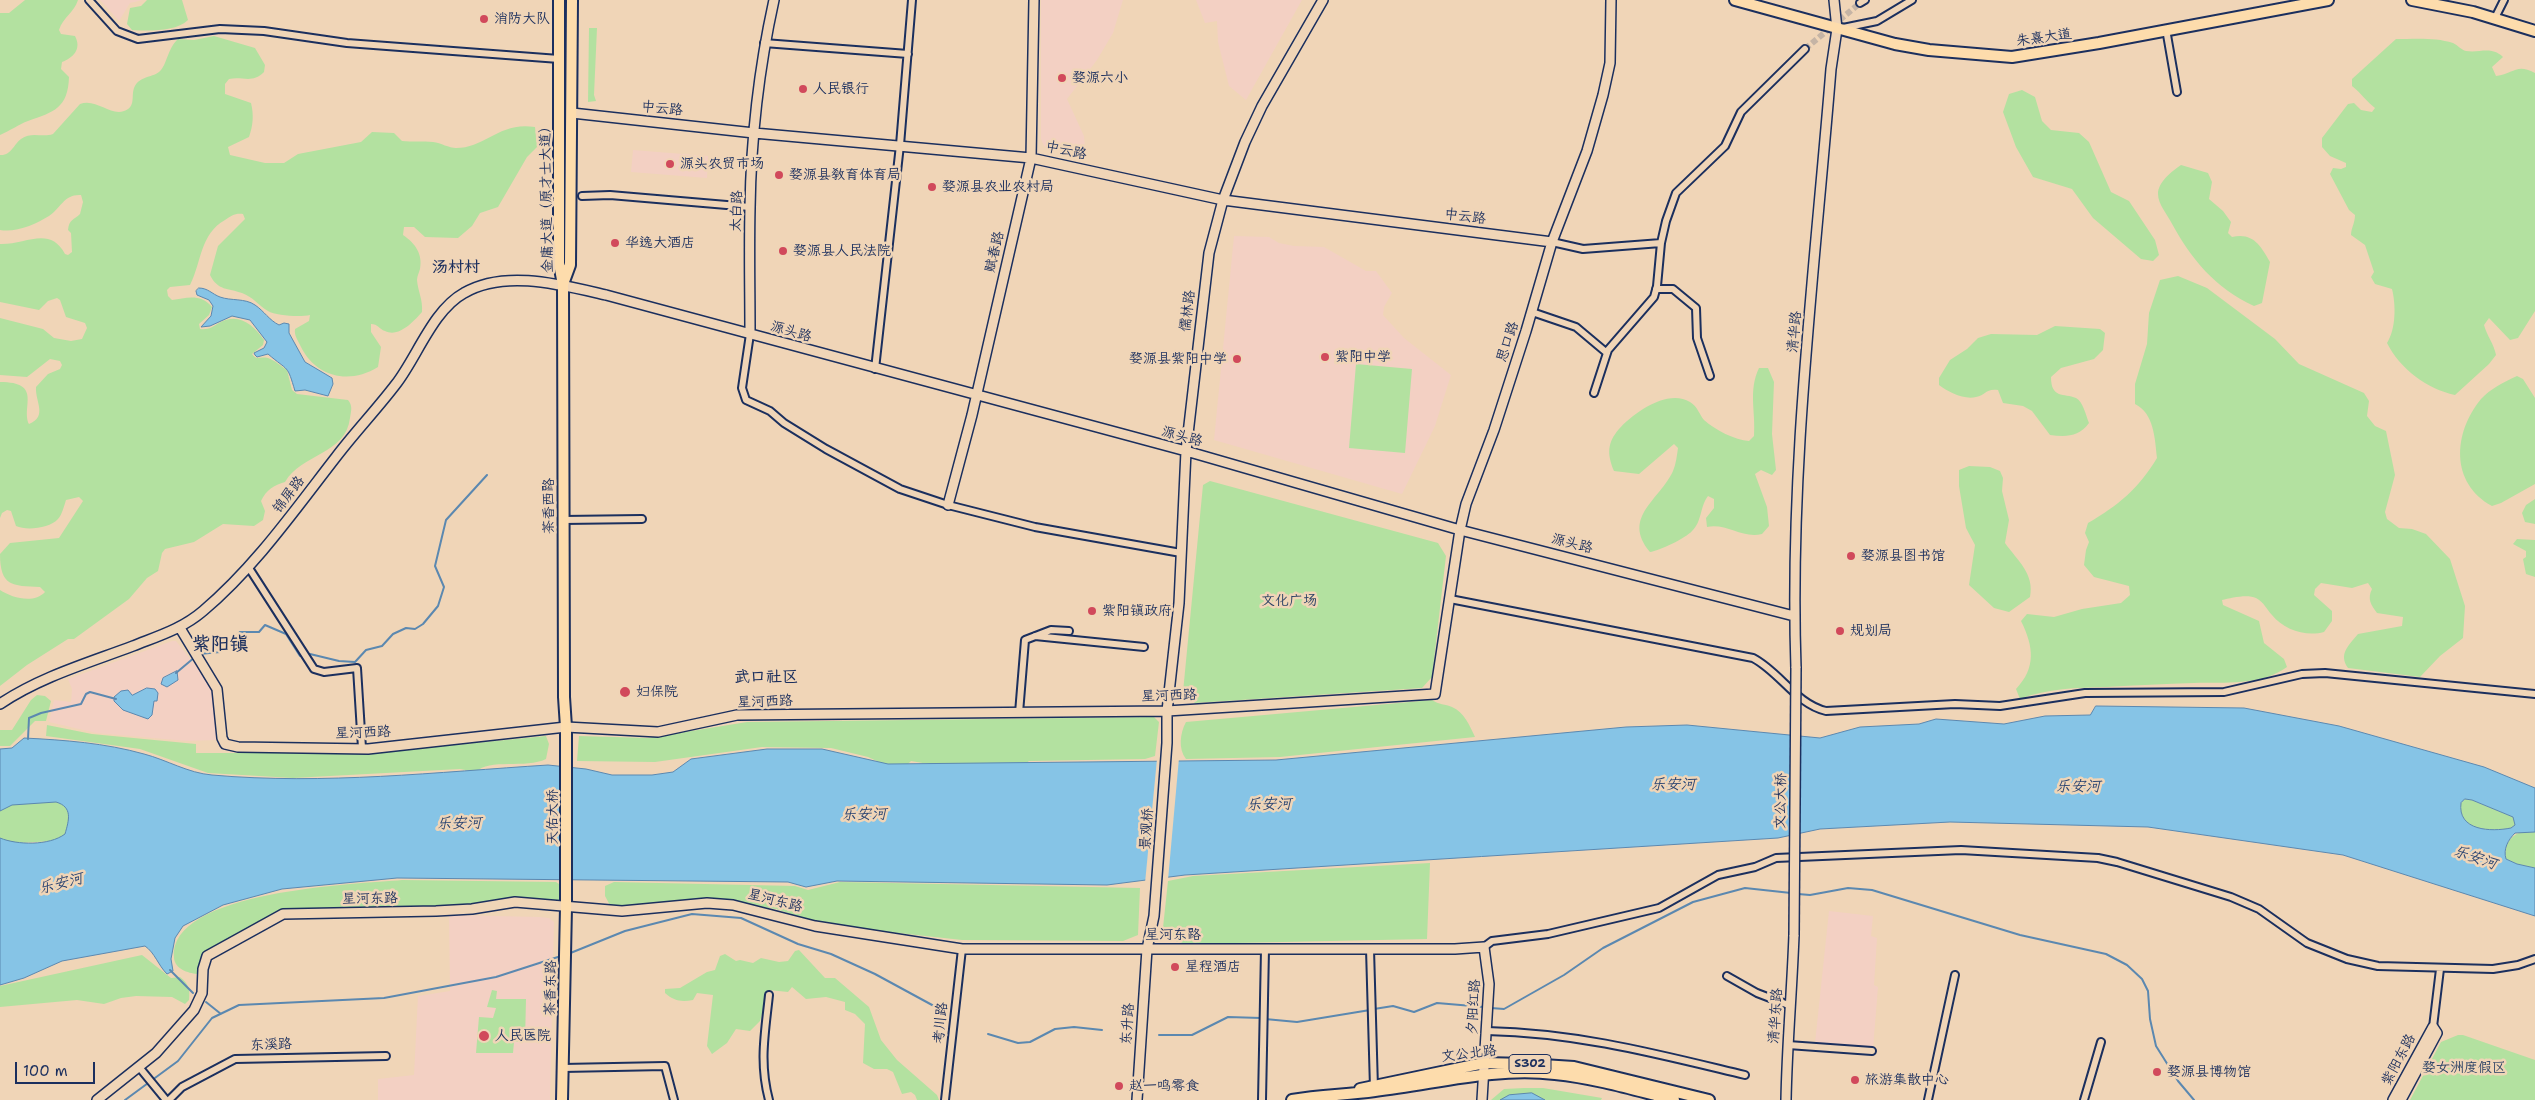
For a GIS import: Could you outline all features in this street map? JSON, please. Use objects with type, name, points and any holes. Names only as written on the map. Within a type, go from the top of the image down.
[{"type":"main road","name":"金庸大道（原才士大道）","points":[[559,0],[559,263],[563,285]]},
{"type":"main road","name":"金庸大道（原才士大道）","points":[[563,285],[570,265],[572,0]]},
{"type":"main road","name":"朱熹大道","points":[[1735,0],[1837,29],[1929,50],[2012,57],[2099,43],[2138,34],[2328,0]]},
{"type":"main road","points":[[2412,0],[2496,18],[2535,31]]},
{"type":"main road","name":"茶香西路","points":[[563,285],[564,697],[566,727]]},
{"type":"main road","name":"天佑大桥","points":[[566,727],[566,907]]},
{"type":"main road","name":"茶香东路","points":[[562,1100],[566,907]]},
{"type":"main road","name":"文公北路","points":[[1292,1100],[1320,1098],[1484,1068],[1574,1067],[1709,1100]]},
{"type":"main road","name":"文公北路","points":[[1484,1068],[1584,1078],[1674,1100]]},
{"type":"street","points":[[90,0],[117,32],[138,39],[220,30],[264,31],[347,43],[559,59]]},
{"type":"street","name":"太白路","points":[[750,334],[750,207],[754,133],[764,43],[774,0]]},
{"type":"street","points":[[875,370],[900,145],[912,0]]},
{"type":"street","name":"赋春路","points":[[948,505],[976,396],[1031,158],[1034,0]]},
{"type":"street","name":"儒林路","points":[[1167,710],[1179,603],[1186,452],[1209,253],[1222,200],[1245,142],[1262,106],[1323,0]]},
{"type":"street","name":"思口路","points":[[1435,694],[1460,530],[1466,504],[1494,430],[1532,312],[1552,242],[1587,151],[1610,63],[1611,0]]},
{"type":"street","name":"清华路","points":[[1796,668],[1794,616],[1796,484],[1831,69],[1837,29],[1834,0]]},
{"type":"street","points":[[1837,29],[1877,21],[1912,0]]},
{"type":"street","points":[[2496,18],[2504,0]]},
{"type":"street","points":[[2166,29],[2178,92]]},
{"type":"street","points":[[764,43],[908,54]]},
{"type":"street","points":[[1594,393],[1607,352],[1654,297],[1661,243],[1666,221],[1676,193],[1725,146],[1742,112],[1806,49]]},
{"type":"street","name":"中云路","points":[[572,113],[754,133],[1031,158],[1222,200],[1552,242]]},
{"type":"street","points":[[582,196],[610,195],[750,207]]},
{"type":"street","points":[[1552,242],[1583,249],[1661,243]]},
{"type":"street","name":"锦屏路","points":[[0,704],[42,681],[180,628],[203,612],[249,568],[398,382],[430,331],[453,301],[463,293],[483,284],[496,282],[563,285]]},
{"type":"street","name":"源头路","points":[[563,285],[1186,452],[1460,530],[1794,616]]},
{"type":"street","points":[[1656,289],[1673,289],[1696,308],[1697,338],[1710,376]]},
{"type":"street","points":[[1532,312],[1576,327],[1607,352]]},
{"type":"street","points":[[750,334],[742,388],[746,400],[770,411],[784,423],[826,449],[900,489],[948,505],[1035,527],[1181,553]]},
{"type":"street","points":[[563,520],[642,519]]},
{"type":"street","points":[[249,568],[305,656],[318,672],[357,668],[362,748]]},
{"type":"street","points":[[1450,599],[1753,658],[1774,672],[1807,704],[1826,711],[1955,704],[2000,706],[2086,692],[2224,692],[2302,674],[2325,673],[2535,694]]},
{"type":"street","name":"星河西路","points":[[180,628],[217,689],[221,729],[225,744],[238,747],[362,748],[566,727],[655,732],[737,715],[1167,710],[1435,694]]},
{"type":"street","points":[[1020,713],[1025,640],[1051,630],[1069,631]]},
{"type":"street","points":[[1032,636],[1144,647]]},
{"type":"street","name":"文公大桥","points":[[1794,935],[1796,668]]},
{"type":"street","name":"景观桥","points":[[1147,949],[1154,916],[1167,743],[1167,710]]},
{"type":"street","points":[[1484,947],[1492,941],[1548,934],[1659,908],[1718,875],[1755,867],[1776,858],[1960,850],[2098,858],[2117,862],[2232,897],[2259,909],[2307,943],[2347,959],[2378,966],[2493,969],[2518,965],[2535,959]]},
{"type":"street","name":"星河东路","points":[[139,1067],[156,1053],[199,1002],[202,993],[203,969],[207,956],[282,914],[380,914],[472,909],[516,902],[622,911],[707,903],[733,905],[815,926],[962,949],[1370,949],[1484,947]]},
{"type":"street","name":"清华东路","points":[[1786,1100],[1794,935]]},
{"type":"street","name":"夕阳红路","points":[[1482,1100],[1489,971],[1484,947]]},
{"type":"street","name":"考川路","points":[[945,1100],[962,949]]},
{"type":"street","name":"东升路","points":[[1137,1100],[1147,949]]},
{"type":"street","points":[[1262,1100],[1265,949]]},
{"type":"street","points":[[1370,949],[1374,1088]]},
{"type":"street","points":[[2433,1027],[2440,969]]},
{"type":"street","points":[[1928,1100],[1955,975]]},
{"type":"street","points":[[1727,976],[1757,993],[1791,1006]]},
{"type":"street","points":[[769,1100],[762,1072],[762,1057],[770,995]]},
{"type":"street","name":"紫阳东路","points":[[2393,1100],[2433,1027]]},
{"type":"street","name":"紫阳东路","points":[[2401,1100],[2436,1033],[2433,1027]]},
{"type":"street","points":[[1487,1031],[1520,1032],[1629,1046],[1745,1075]]},
{"type":"street","points":[[2084,1100],[2101,1042]]},
{"type":"street","points":[[1788,1044],[1872,1051]]},
{"type":"street","name":"东溪路","points":[[167,1100],[182,1087],[222,1064],[235,1059],[386,1056]]},
{"type":"street","points":[[563,1068],[664,1066],[674,1100]]},
{"type":"street","points":[[96,1100],[139,1067],[167,1100]]},
{"type":"shaded area","points":[[100,0],[143,0],[130,3],[119,21]]},
{"type":"shaded area","name":"婺源六小","points":[[1041,0],[1123,0],[1113,33],[1097,60],[1067,99],[1084,136],[1085,147],[1082,156],[1051,150],[1044,146],[1041,139]]},
{"type":"shaded area","points":[[1196,0],[1302,0],[1246,100],[1229,86],[1218,42],[1217,21],[1205,23]]},
{"type":"shaded area","name":"源头农贸市场","points":[[633,150],[708,156],[707,178],[631,172]]},
{"type":"shaded area","name":"紫阳中学","points":[[1234,236],[1269,237],[1279,243],[1294,246],[1324,247],[1366,271],[1376,271],[1392,293],[1384,307],[1383,315],[1404,338],[1451,375],[1435,426],[1402,494],[1214,440]]},
{"type":"shaded area","points":[[176,641],[206,679],[213,695],[216,717],[216,740],[187,741],[96,733],[49,722],[54,700],[71,702],[72,689],[68,679]]},
{"type":"shaded area","points":[[1829,911],[1873,916],[1871,936],[1877,938],[1874,985],[1878,987],[1873,1049],[1815,1043]]},
{"type":"shaded area","name":"人民医院","points":[[449,915],[540,917],[549,918],[554,922],[550,1100],[378,1100],[378,1079],[414,1075],[418,996],[450,991]]},
{"type":"green space","points":[[25,0],[78,0],[59,30],[61,34],[75,36],[77,49],[70,58],[62,62],[61,69],[69,77],[66,96],[58,107],[45,115],[25,122],[0,135],[0,13],[9,13]]},
{"type":"green space","points":[[147,0],[182,0],[188,20],[169,29],[132,30],[127,24],[130,8],[141,6]]},
{"type":"green space","points":[[589,28],[597,28],[594,95],[596,101],[588,102]]},
{"type":"green space","points":[[214,36],[255,48],[265,65],[264,72],[260,76],[251,79],[229,79],[225,84],[225,94],[251,103],[253,112],[249,137],[228,147],[230,155],[265,163],[284,163],[298,154],[361,142],[372,132],[394,133],[402,141],[433,142],[456,148],[476,144],[502,131],[523,126],[535,127],[537,147],[527,157],[498,207],[480,213],[472,226],[458,238],[425,237],[414,227],[404,227],[403,235],[417,249],[420,258],[421,264],[417,280],[422,312],[406,328],[396,332],[390,333],[371,324],[371,332],[381,347],[378,367],[356,376],[334,375],[315,365],[307,357],[296,338],[295,329],[309,321],[310,315],[289,316],[272,313],[246,295],[216,284],[210,275],[218,246],[245,219],[243,214],[235,214],[217,226],[206,240],[190,285],[170,287],[167,290],[168,296],[172,300],[198,298],[212,307],[209,315],[199,324],[200,329],[208,329],[226,320],[239,319],[245,321],[264,340],[263,345],[252,354],[257,358],[270,359],[287,370],[292,390],[297,394],[348,400],[351,404],[351,409],[347,430],[332,447],[301,465],[285,482],[274,486],[268,491],[261,501],[265,511],[263,520],[254,526],[223,524],[194,542],[165,549],[162,553],[158,571],[147,578],[129,599],[74,639],[68,639],[27,665],[0,686],[0,590],[17,597],[29,599],[40,596],[45,592],[40,587],[15,585],[5,578],[2,573],[0,554],[10,543],[59,538],[83,501],[79,497],[66,500],[58,519],[50,525],[38,528],[21,528],[16,526],[11,511],[7,510],[2,513],[0,518],[0,382],[22,386],[26,391],[29,424],[35,421],[39,413],[36,387],[48,374],[60,369],[62,365],[60,361],[50,359],[27,377],[0,375],[0,318],[43,329],[54,338],[71,341],[82,339],[87,328],[85,323],[66,317],[60,300],[57,298],[48,301],[39,310],[0,302],[0,244],[44,238],[52,240],[68,255],[72,252],[69,226],[80,214],[83,202],[81,195],[75,195],[63,202],[49,216],[38,222],[19,229],[0,230],[0,155],[10,152],[21,139],[29,135],[53,134],[80,104],[92,103],[119,112],[128,109],[132,104],[133,91],[136,84],[162,69],[174,43],[178,39],[194,40]]},
{"type":"green space","points":[[2396,39],[2439,40],[2453,43],[2466,51],[2494,52],[2503,57],[2492,67],[2496,76],[2519,69],[2535,73],[2535,311],[2518,338],[2510,340],[2489,318],[2484,325],[2496,355],[2489,364],[2455,395],[2434,388],[2415,376],[2399,361],[2387,343],[2392,331],[2394,317],[2392,289],[2375,284],[2371,277],[2374,272],[2365,245],[2351,235],[2355,215],[2349,210],[2330,174],[2333,168],[2341,169],[2346,167],[2346,163],[2330,156],[2322,147],[2322,138],[2348,104],[2354,103],[2361,110],[2372,112],[2375,108],[2352,86],[2352,79]]},
{"type":"green space","points":[[2022,90],[2035,97],[2042,121],[2051,130],[2079,133],[2089,142],[2111,192],[2129,201],[2155,240],[2159,255],[2153,261],[2141,259],[2093,218],[2072,189],[2033,177],[2016,147],[2003,112],[2009,94]]},
{"type":"green space","points":[[2181,165],[2208,173],[2212,182],[2209,199],[2223,211],[2231,222],[2228,233],[2232,237],[2251,238],[2267,256],[2270,262],[2262,303],[2254,306],[2240,299],[2205,271],[2187,248],[2163,209],[2158,198],[2160,185]]},
{"type":"green space","points":[[2178,276],[2207,288],[2275,339],[2299,364],[2364,393],[2369,401],[2367,416],[2375,426],[2386,431],[2395,475],[2385,512],[2387,519],[2399,528],[2412,529],[2426,534],[2450,559],[2465,606],[2463,638],[2440,656],[2420,677],[2348,668],[2345,663],[2344,654],[2358,634],[2402,626],[2403,617],[2377,613],[2370,602],[2372,589],[2368,583],[2352,588],[2321,583],[2315,589],[2314,595],[2332,611],[2332,621],[2324,632],[2303,633],[2283,625],[2256,598],[2244,596],[2222,600],[2223,605],[2259,621],[2264,643],[2284,659],[2287,667],[2277,673],[2254,680],[2230,683],[2063,689],[2020,699],[2016,689],[2027,673],[2031,657],[2029,640],[2021,621],[2027,614],[2054,617],[2082,609],[2121,603],[2130,595],[2129,586],[2094,577],[2084,565],[2089,542],[2085,533],[2088,523],[2109,510],[2127,495],[2143,479],[2157,458],[2150,420],[2141,408],[2135,404],[2135,384],[2147,344],[2149,313],[2160,280]]},
{"type":"green space","points":[[2055,326],[2100,329],[2105,333],[2103,350],[2094,359],[2061,368],[2051,377],[2053,389],[2056,392],[2076,398],[2082,405],[2089,423],[2081,431],[2067,436],[2050,435],[2032,411],[2023,406],[2003,403],[1998,390],[1991,390],[1971,398],[1951,393],[1939,385],[1939,378],[1950,360],[1967,349],[1978,338],[1991,334],[2037,335]]},
{"type":"green space","points":[[1356,364],[1412,369],[1405,453],[1349,448]]},
{"type":"green space","points":[[1759,368],[1768,368],[1774,382],[1772,434],[1776,470],[1772,475],[1761,470],[1755,474],[1767,507],[1769,526],[1762,534],[1755,535],[1721,527],[1707,527],[1706,518],[1714,508],[1714,499],[1708,496],[1698,523],[1692,531],[1672,544],[1650,552],[1642,540],[1641,519],[1673,471],[1678,448],[1674,444],[1639,474],[1614,471],[1609,454],[1612,439],[1619,429],[1633,416],[1652,404],[1662,400],[1681,398],[1693,404],[1704,420],[1725,434],[1749,441],[1754,436],[1753,393]]},
{"type":"green space","points":[[2517,376],[2523,379],[2535,398],[2535,484],[2492,506],[2478,496],[2469,484],[2463,471],[2460,457],[2461,442],[2465,427],[2481,399],[2502,383]]},
{"type":"green space","points":[[1969,466],[1990,467],[2000,471],[2003,478],[2002,491],[2009,520],[2005,543],[2024,568],[2030,581],[2031,589],[2030,597],[2009,612],[1994,608],[1969,585],[1975,545],[1966,528],[1959,486],[1959,470]]},
{"type":"green space","name":"文化广场","points":[[1210,481],[1438,543],[1446,556],[1432,677],[1422,688],[1195,703],[1183,692],[1203,485]]},
{"type":"green space","points":[[2535,499],[2535,524],[2525,522],[2522,513],[2526,505]]},
{"type":"green space","points":[[2517,539],[2535,540],[2535,577],[2526,574],[2523,559],[2526,557],[2526,551],[2513,544]]},
{"type":"green space","points":[[37,695],[45,696],[51,701],[46,721],[35,721],[10,746],[0,746],[0,730],[12,730],[31,700]]},
{"type":"green space","points":[[1432,700],[1460,712],[1475,737],[1280,757],[1186,759],[1181,746],[1182,731],[1186,722]]},
{"type":"green space","points":[[1154,717],[1159,722],[1155,756],[1145,759],[1029,761],[1019,769],[946,767],[911,761],[905,767],[890,767],[868,757],[831,748],[762,747],[655,762],[577,761],[579,736],[648,738],[747,722]]},
{"type":"green space","points":[[47,725],[92,734],[196,744],[196,753],[374,753],[546,736],[549,744],[546,759],[538,762],[490,765],[476,772],[460,769],[293,778],[208,773],[140,749],[46,736]]},
{"type":"green space","points":[[100,748],[72,840],[0,844],[0,753]]},
{"type":"green space","points":[[2465,799],[2472,800],[2513,817],[2515,825],[2511,828],[2494,830],[2477,828],[2464,819],[2461,812],[2461,803]]},
{"type":"green space","points":[[2523,832],[2535,832],[2535,868],[2517,864],[2506,859],[2505,854],[2509,841],[2515,835]]},
{"type":"green space","points":[[1430,863],[1427,939],[1186,944],[1162,937],[1168,881],[1193,876]]},
{"type":"green space","points":[[402,880],[556,882],[559,884],[560,903],[282,913],[211,951],[197,974],[179,968],[175,962],[174,958],[180,935],[201,918],[232,904],[269,895],[309,889]]},
{"type":"green space","points":[[614,882],[795,886],[808,890],[840,882],[1140,888],[1138,935],[1123,941],[962,940],[825,925],[776,909],[710,900],[612,909],[605,896],[605,886]]},
{"type":"green space","points":[[799,950],[825,978],[835,978],[869,1007],[881,1040],[897,1060],[937,1095],[939,1100],[917,1100],[911,1092],[902,1094],[893,1072],[887,1069],[874,1069],[863,1063],[865,1024],[855,1014],[845,1010],[845,1002],[826,997],[806,999],[792,987],[788,992],[769,990],[760,1021],[750,1031],[736,1029],[727,1043],[712,1054],[707,1046],[713,995],[697,993],[693,1000],[681,1001],[671,998],[665,993],[665,989],[680,988],[707,972],[715,970],[720,956],[725,954],[736,961],[753,963],[761,958],[779,962],[788,961],[795,951]]},
{"type":"green space","points":[[142,955],[171,978],[180,977],[185,982],[189,990],[189,1000],[185,1004],[172,997],[136,996],[121,998],[104,1004],[77,1000],[0,1007],[0,986]]},
{"type":"green space","points":[[492,990],[497,991],[496,999],[526,999],[525,1042],[514,1042],[513,1053],[476,1053],[479,1017],[493,1018],[496,1008],[487,1007]]},
{"type":"green space","name":"婺女洲度假区","points":[[2458,1035],[2463,1035],[2535,1060],[2535,1100],[2410,1100],[2441,1042]]},
{"type":"green space","points":[[1543,1088],[1602,1098],[1601,1100],[1491,1100],[1504,1089]]},
{"type":"water","points":[[199,288],[220,297],[251,303],[279,325],[289,324],[289,333],[305,362],[332,378],[333,384],[328,396],[305,390],[295,391],[284,366],[268,354],[257,357],[254,353],[264,348],[267,342],[250,320],[232,316],[210,326],[201,327],[211,316],[213,306],[209,300],[197,295],[196,291]]},
{"type":"water","points":[[177,671],[178,680],[167,687],[161,684],[163,678]]},
{"type":"water","points":[[147,688],[155,689],[158,693],[157,701],[154,701],[152,715],[148,719],[123,710],[114,701],[114,697],[121,691],[128,690],[132,695]]},
{"type":"water","name":"乐安河","points":[[2096,706],[2244,708],[2339,726],[2484,767],[2535,788],[2535,832],[2515,833],[2508,842],[2505,852],[2506,859],[2517,864],[2535,868],[2535,916],[2343,855],[2148,827],[1950,822],[1820,829],[1778,838],[1185,875],[1107,885],[837,881],[806,887],[788,882],[397,878],[282,889],[223,905],[183,926],[175,938],[171,959],[173,971],[167,974],[145,946],[62,961],[24,978],[0,985],[0,838],[24,843],[50,841],[65,834],[68,819],[65,807],[56,802],[12,805],[0,811],[0,749],[12,748],[24,738],[69,741],[129,750],[203,774],[296,779],[380,776],[548,765],[586,769],[612,775],[652,775],[673,772],[691,759],[767,749],[822,749],[888,764],[1276,760],[1626,727],[1687,725],[1820,738],[1860,727],[1919,724],[1936,719],[2004,724],[2045,716],[2090,715]],"holes":[[[2465,799],[2472,800],[2513,817],[2515,825],[2511,828],[2494,830],[2477,828],[2470,824],[2464,819],[2461,812],[2461,803]]]},
{"type":"water","points":[[1532,1093],[1545,1100],[1500,1100],[1509,1095]]},
{"type":"pier","points":[[1179,758],[1168,880],[1145,883],[1157,759]]},
{"type":"waterway","points":[[199,654],[220,652],[240,632],[259,632],[265,625],[286,634],[300,656],[310,654],[339,661],[355,662],[366,650],[382,646],[393,634],[406,628],[415,629],[423,624],[438,606],[444,587],[435,566],[446,520],[487,475]]},
{"type":"waterway","points":[[176,673],[195,657]]},
{"type":"waterway","points":[[28,739],[29,718],[41,713],[81,704],[86,694],[90,692],[116,699]]},
{"type":"waterway","points":[[1491,1008],[1504,1009],[1564,975],[1603,948],[1693,902],[1745,888],[1791,893]]},
{"type":"waterway","points":[[1798,894],[1810,895],[1848,888],[1872,890],[2020,935],[2106,954],[2127,965],[2142,979],[2148,991],[2150,1019],[2156,1046],[2178,1081],[2194,1100]]},
{"type":"waterway","points":[[568,954],[625,931],[692,914],[741,918],[798,944],[831,954],[875,974],[945,1012]]},
{"type":"waterway","points":[[125,1100],[178,1061],[212,1018],[239,1005],[384,998],[496,977],[561,956]]},
{"type":"waterway","points":[[170,970],[193,993]]},
{"type":"waterway","points":[[206,1002],[221,1014]]},
{"type":"waterway","points":[[1374,1009],[1393,1006],[1414,1012],[1437,1003],[1484,1007]]},
{"type":"waterway","points":[[1265,1019],[1297,1022],[1370,1010]]},
{"type":"waterway","points":[[1159,1035],[1192,1035],[1228,1017],[1261,1018]]},
{"type":"waterway","points":[[988,1034],[1018,1043],[1030,1042],[1055,1029],[1074,1027],[1102,1030]]},
{"type":"tunnel","points":[[1805,49],[1860,3]]},
{"type":"place","name":"消防大队","points":[[484,19]]},
{"type":"place","name":"婺源六小","points":[[1062,78]]},
{"type":"place","name":"人民银行","points":[[803,89]]},
{"type":"place","name":"源头农贸市场","points":[[670,164]]},
{"type":"place","name":"婺源县教育体育局","points":[[779,175]]},
{"type":"place","name":"婺源县农业农村局","points":[[932,187]]},
{"type":"place","name":"华逸大酒店","points":[[615,243]]},
{"type":"place","name":"婺源县人民法院","points":[[783,251]]},
{"type":"place","name":"紫阳中学","points":[[1325,357]]},
{"type":"place","name":"婺源县紫阳中学","points":[[1237,359]]},
{"type":"place","name":"婺源县图书馆","points":[[1851,556]]},
{"type":"place","name":"紫阳镇政府","points":[[1092,611]]},
{"type":"place","name":"规划局","points":[[1840,631]]},
{"type":"place","name":"妇保院","points":[[625,692]]},
{"type":"place","name":"星程酒店","points":[[1175,967]]},
{"type":"place","name":"人民医院","points":[[484,1036]]},
{"type":"place","name":"婺源县博物馆","points":[[2157,1072]]},
{"type":"place","name":"旅游集散中心","points":[[1855,1080]]},
{"type":"place","name":"赵一鸣零食","points":[[1119,1086]]},
{"type":"district","name":"汤村村","points":[[456,268]]},
{"type":"district","name":"紫阳镇","points":[[220,645]]},
{"type":"district","name":"武口社区","points":[[766,678]]}]
